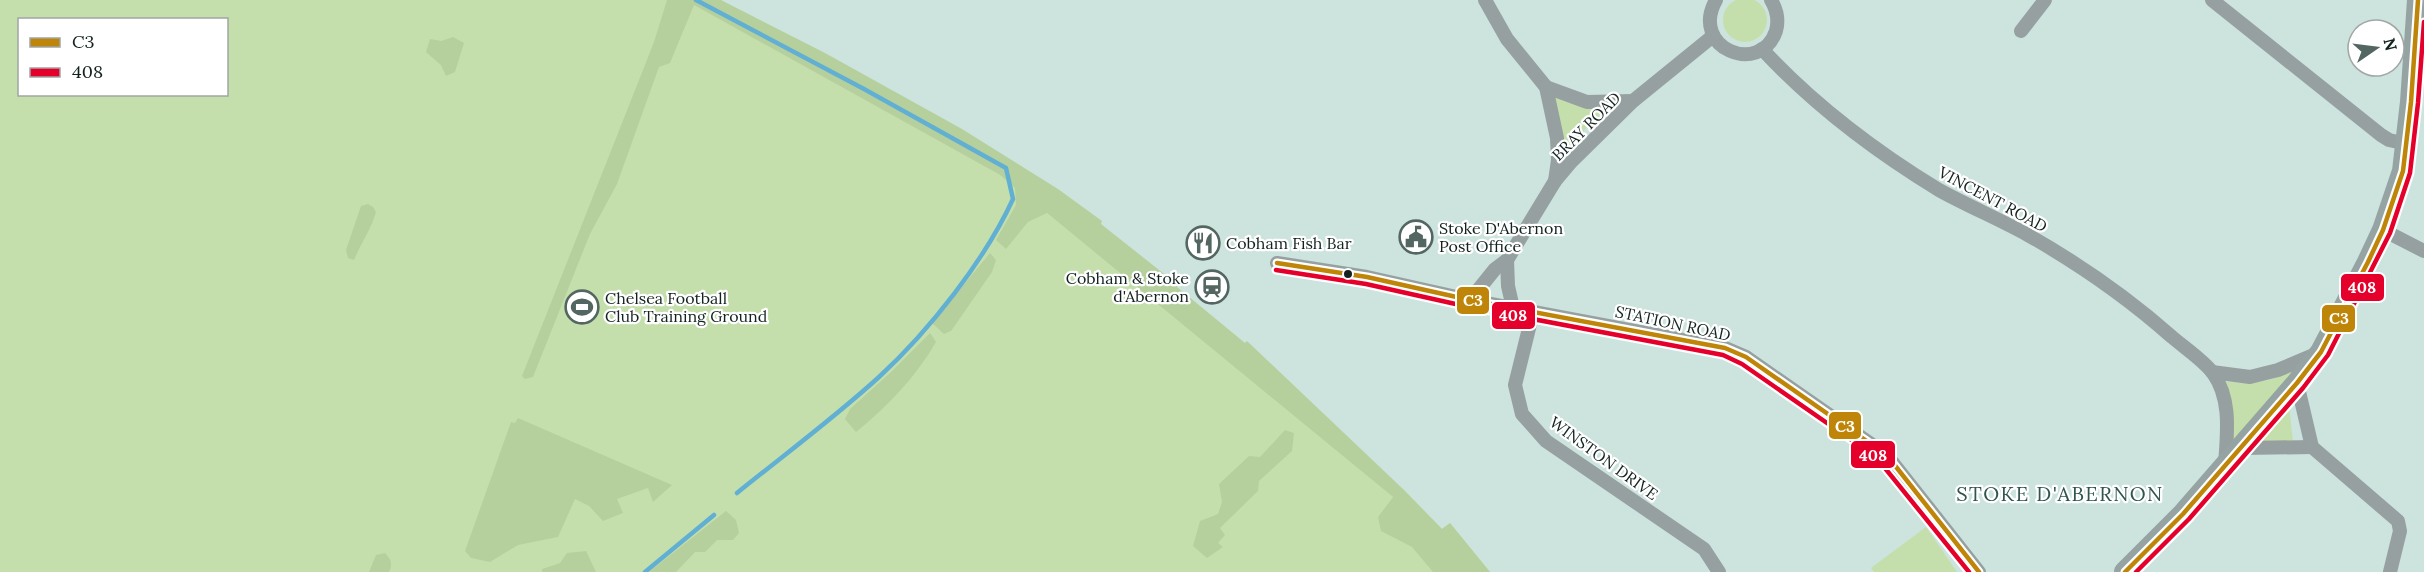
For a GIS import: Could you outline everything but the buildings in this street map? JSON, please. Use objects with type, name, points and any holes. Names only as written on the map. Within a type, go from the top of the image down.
[{"type":"main road","points":[[2125,572],[2139,560],[2243,448],[2297,383],[2320,352],[2384,230],[2403,171],[2407,144],[2417,109],[2418,0]]},
{"type":"street","points":[[1485,0],[1506,39],[1545,87],[1553,113],[1557,138],[1558,160],[1555,181]]},
{"type":"street","points":[[1716,0],[1710,17],[1713,36],[1720,45],[1740,54],[1751,54],[1762,49],[1774,35],[1777,16],[1771,0]]},
{"type":"street","points":[[2021,31],[2045,0]]},
{"type":"street","points":[[2212,0],[2381,135],[2389,140],[2407,144]]},
{"type":"street","name":"BRAY ROAD","points":[[1470,300],[1495,269],[1508,260],[1555,181],[1571,162],[1633,101],[1713,36]]},
{"type":"street","name":"VINCENT ROAD","points":[[1762,49],[1819,104],[1898,163],[1941,190],[2028,235],[2068,260],[2157,323],[2212,372],[2223,391],[2227,407],[2225,467]]},
{"type":"street","points":[[1545,87],[1587,102],[1633,101]]},
{"type":"street","points":[[2384,230],[2424,251]]},
{"type":"street","points":[[1508,260],[1508,286],[1512,308]]},
{"type":"street","name":"STATION ROAD","points":[[1277,263],[1367,277],[1470,300],[1725,348],[1746,357],[1881,451],[1979,572]]},
{"type":"street","name":"WINSTON DRIVE","points":[[1533,312],[1515,385],[1522,414],[1546,441],[1704,549],[1719,572]]},
{"type":"street","points":[[2212,372],[2250,377],[2278,370],[2320,352]]},
{"type":"street","points":[[2297,383],[2312,447],[2398,521],[2400,531],[2390,572]]},
{"type":"street","points":[[2243,448],[2312,447]]},
{"type":"green space","points":[[1736,-1],[1754,-1],[1766,11],[1766,29],[1754,41],[1736,41],[1724,29],[1724,11]]},
{"type":"green space","name":"Chelsea Football Club Training Ground","points":[[0,0],[686,0],[1000,175],[1278,400],[1393,497],[1403,489],[1442,529],[1450,523],[1490,572],[0,572]]},
{"type":"green space","points":[[667,0],[721,0],[825,53],[962,129],[1058,189],[1102,221],[1101,224],[1178,285],[1177,287],[1245,343],[1247,341],[1442,529],[1450,523],[1490,572],[1433,572],[1412,547],[1381,531],[1378,517],[1393,497],[1047,213],[1028,222],[1006,249],[996,240],[1016,205],[1015,188],[1000,175],[694,5],[670,63],[659,67],[617,184],[590,234],[533,377],[525,379],[522,376],[654,42]]},
{"type":"green space","points":[[453,37],[464,43],[455,72],[446,76],[441,65],[426,52],[430,39],[441,41]]},
{"type":"green space","points":[[1554,99],[1587,108],[1607,108],[1562,152]]},
{"type":"green space","points":[[368,204],[376,212],[354,260],[348,258],[346,250],[361,206]]},
{"type":"green space","points":[[990,253],[996,260],[992,272],[951,331],[944,334],[932,323]]},
{"type":"green space","points":[[930,333],[936,342],[919,368],[890,402],[856,432],[845,419],[850,409]]},
{"type":"green space","points":[[2296,369],[2231,449],[2222,381],[2242,383],[2260,381],[2278,377]]},
{"type":"green space","points":[[2289,406],[2293,442],[2260,442]]},
{"type":"green space","points":[[518,418],[672,485],[653,502],[648,488],[617,499],[623,513],[603,521],[589,506],[575,499],[558,537],[518,545],[490,562],[471,558],[465,551],[511,422],[515,423]]},
{"type":"green space","points":[[1285,430],[1294,433],[1292,451],[1259,481],[1258,491],[1220,528],[1225,535],[1218,543],[1223,547],[1207,558],[1193,546],[1200,521],[1218,514],[1222,502],[1219,484],[1249,456],[1260,457]]},
{"type":"green space","points":[[726,511],[736,520],[739,533],[733,540],[717,540],[705,552],[695,552],[676,572],[649,572]]},
{"type":"green space","points":[[1926,527],[1957,572],[1874,572],[1871,568]]},
{"type":"green space","points":[[586,551],[596,572],[542,572],[542,569],[560,563],[567,553]]},
{"type":"green space","points":[[385,553],[391,562],[389,572],[369,572],[376,555]]},
{"type":"waterway","points":[[696,0],[1006,168],[1013,199],[987,246],[954,294],[898,359],[827,422],[737,493]]},
{"type":"waterway","points":[[645,572],[714,515]]},
{"type":"transit line","name":"C3","points":[[2125,572],[2183,514],[2297,383],[2321,352],[2368,262],[2383,230],[2403,171],[2411,102],[2418,0]]},
{"type":"transit line","name":"408","points":[[2136,572],[2189,519],[2303,388],[2328,355],[2390,233],[2410,173],[2424,22]]},
{"type":"transit line","name":"C3","points":[[1277,263],[1367,277],[1470,300],[1725,348],[1746,357],[1881,451],[1979,572]]},
{"type":"transit line","name":"408","points":[[1276,270],[1366,284],[1469,307],[1723,355],[1742,364],[1876,457],[1969,572]]},
{"type":"place","name":"Stoke D'Abernon Post Office","points":[[1416,237]]},
{"type":"place","name":"Cobham Fish Bar","points":[[1203,243]]},
{"type":"place","name":"Cobham & Stoke d'Abernon","points":[[1212,287]]},
{"type":"place","name":"Chelsea Football Club Training Ground","points":[[582,307]]},
{"type":"district","name":"STOKE D'ABERNON","points":[[2060,493]]}]
